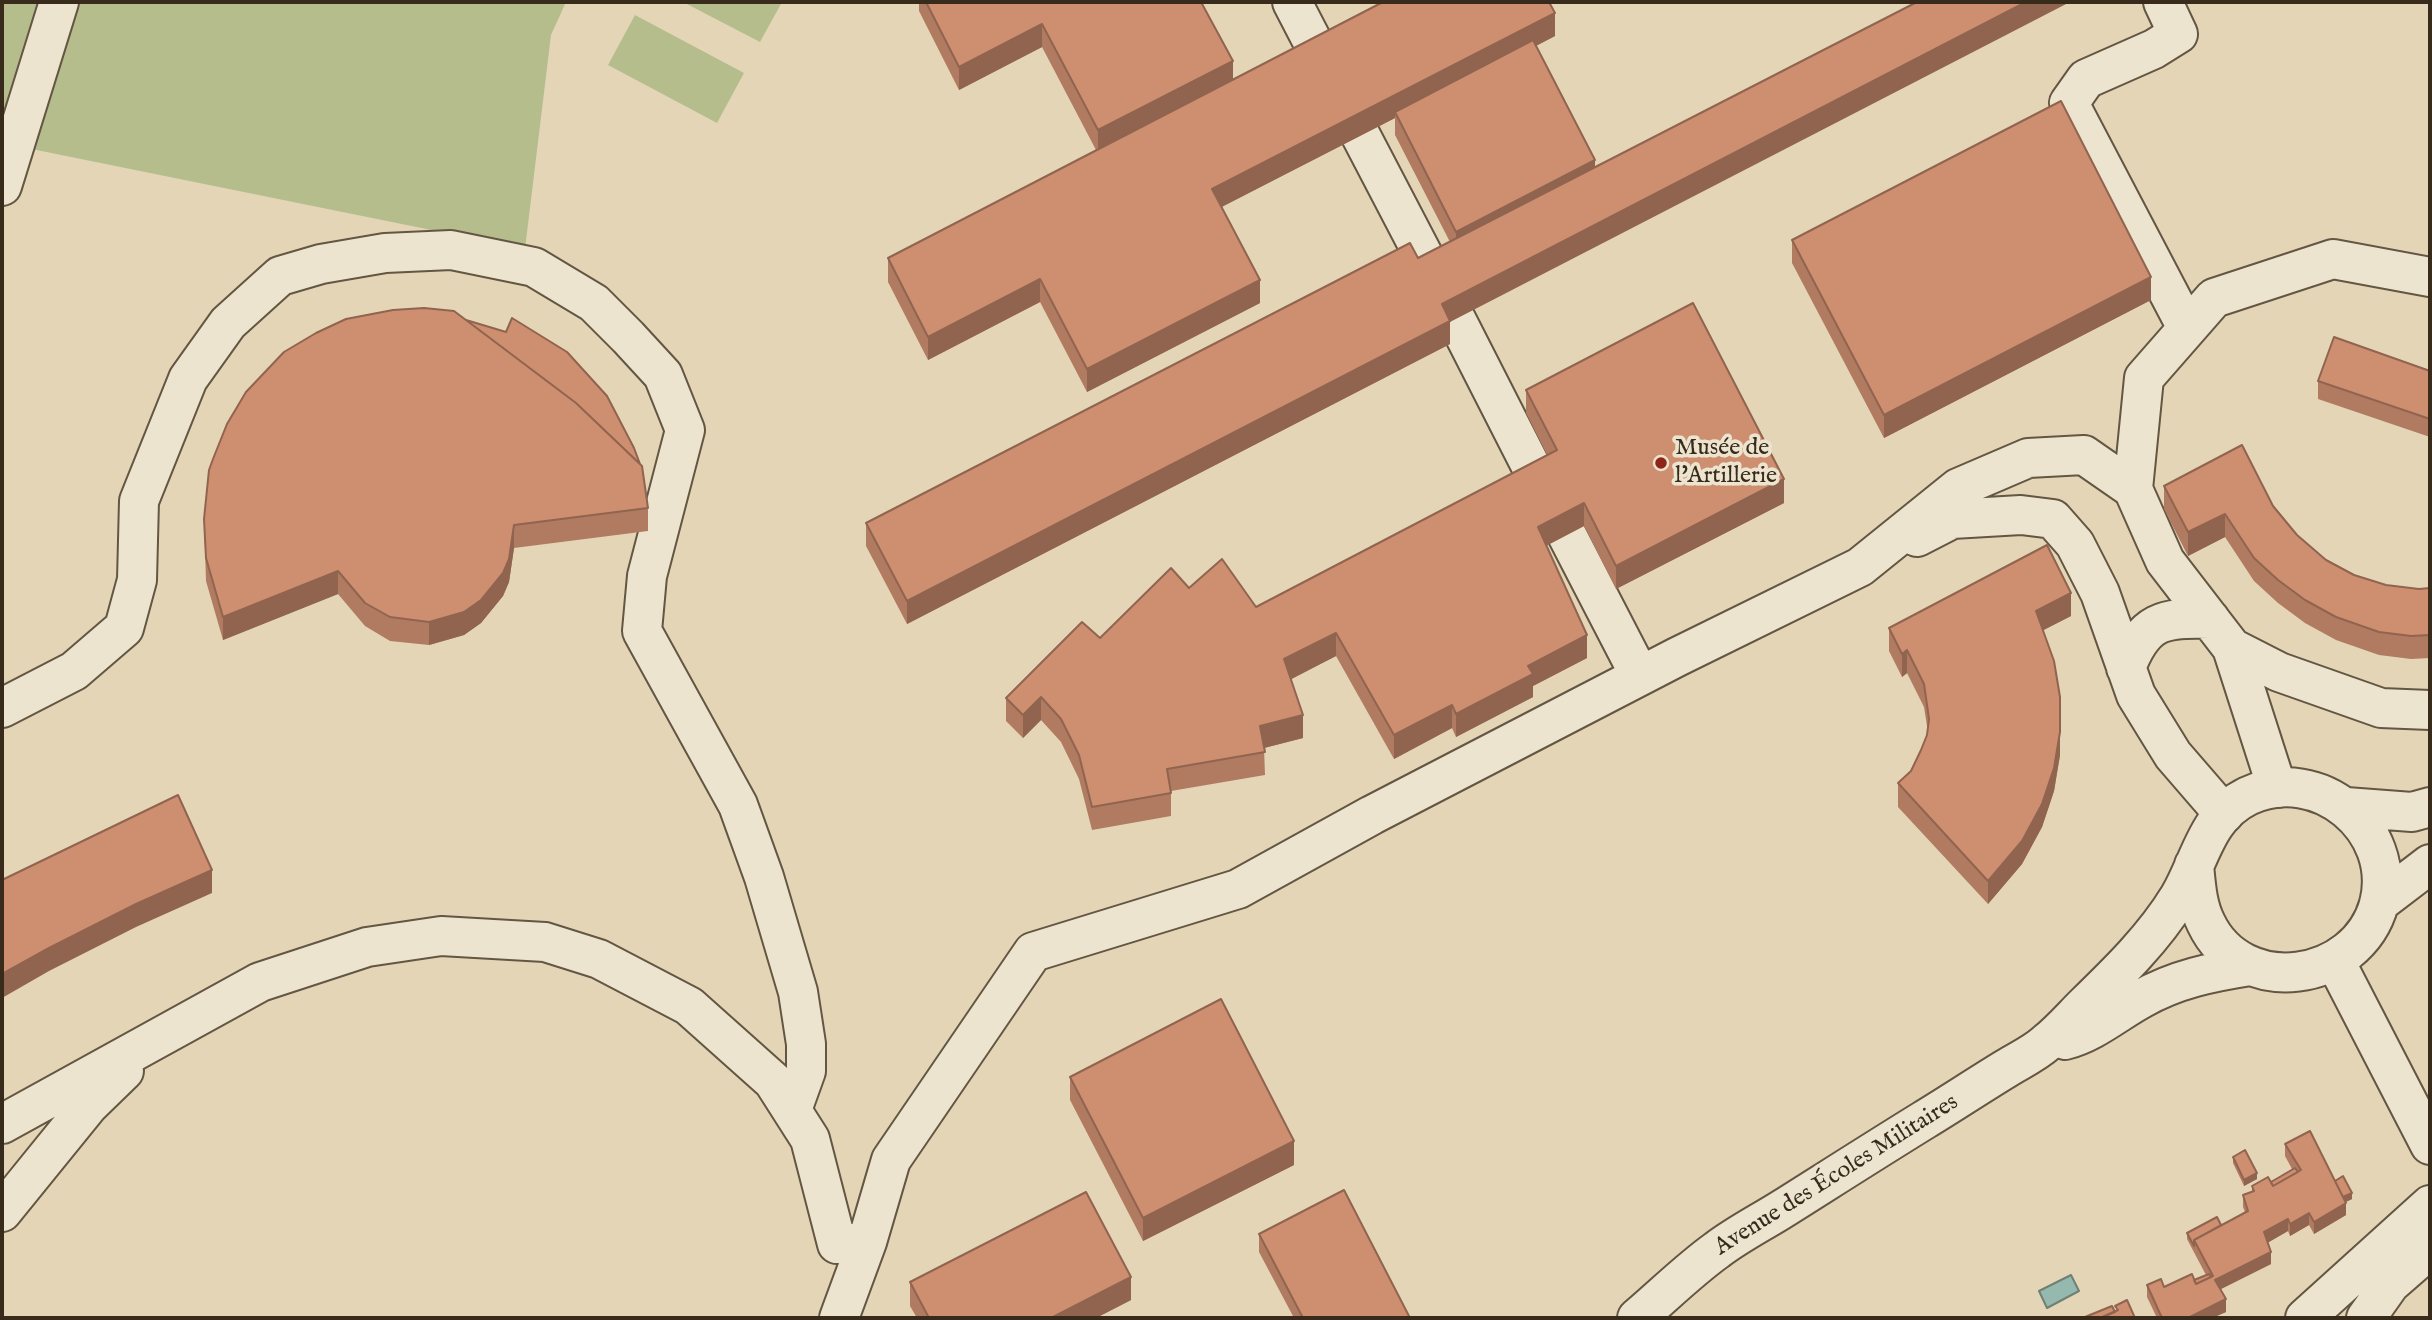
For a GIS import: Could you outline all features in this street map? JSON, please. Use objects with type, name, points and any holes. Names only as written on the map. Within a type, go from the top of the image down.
[{"type":"street","points":[[2,186],[59,2]]},
{"type":"street","points":[[1292,2],[1321,58]]},
{"type":"street","points":[[2164,2],[2178,34],[2154,49],[2086,79],[2069,103],[2187,328]]},
{"type":"street","points":[[1362,136],[1433,274]]},
{"type":"street","points":[[2,708],[74,671],[124,628],[136,580],[139,501],[188,379],[228,323],[280,276],[321,264],[385,253],[451,250],[534,267],[594,303],[628,337],[663,375],[685,430],[647,576],[642,631],[738,805],[764,877],[798,992],[806,1044],[806,1071],[792,1110]]},
{"type":"street","points":[[2277,788],[2221,634],[2165,561],[2133,488],[2144,378],[2214,298],[2333,259],[2430,277]]},
{"type":"street","points":[[1456,319],[1539,482]]},
{"type":"street","points":[[1860,567],[1958,488],[2028,458],[2084,455],[2133,488]]},
{"type":"street","points":[[839,1318],[867,1242],[891,1160],[1033,952],[1238,889],[1372,815],[1640,676],[1952,519],[2021,515],[2053,519],[2075,544],[2100,593],[2136,695],[2173,755],[2224,814]]},
{"type":"street","points":[[1567,535],[1640,676]]},
{"type":"street","points":[[2126,668],[2135,644],[2153,626],[2178,618],[2221,634],[2279,672],[2381,708],[2430,710]]},
{"type":"street","points":[[2277,788],[2301,788],[2325,795],[2346,807],[2364,826],[2377,850],[2382,877],[2379,903],[2369,926],[2355,946],[2335,961],[2308,971],[2279,974],[2250,966],[2225,949],[2206,925],[2196,895],[2194,865],[2206,837],[2224,814],[2248,796],[2277,788]]},
{"type":"street","points":[[2346,807],[2412,811],[2430,807]]},
{"type":"street","points":[[2379,903],[2430,864]]},
{"type":"street","name":"Avenue des Écoles Militaires","points":[[1637,1318],[1716,1250],[2046,1044],[2136,954],[2179,897],[2194,865]]},
{"type":"street","points":[[2,1124],[260,982],[367,947],[441,936],[545,942],[599,959],[689,1006],[773,1081],[810,1139],[836,1244],[867,1242]]},
{"type":"street","points":[[2335,961],[2430,1145]]},
{"type":"street","name":"Avenue des Écoles Militaires","points":[[2046,1044],[2070,1039],[2183,979],[2250,966]]},
{"type":"street","points":[[2,1212],[88,1105],[164,1034]]},
{"type":"street","points":[[2305,1318],[2430,1205]]},
{"type":"street","points":[[2366,1318],[2389,1284],[2430,1249]]},
{"type":"green space","points":[[2,2],[566,2],[551,35],[525,249],[2,143]]},
{"type":"green space","points":[[683,2],[782,2],[760,42]]},
{"type":"green space","points":[[635,15],[744,73],[717,123],[608,65]]},
{"type":"water","points":[[2071,1275],[2079,1291],[2047,1308],[2039,1291]]},
{"type":"building","points":[[926,2],[1201,2],[1233,61],[1098,130],[1042,24],[959,67]]},
{"type":"building","points":[[1383,2],[1549,2],[1555,13],[1212,189],[1260,280],[1087,369],[1040,279],[928,337],[888,258]]},
{"type":"building","points":[[1917,2],[2026,2],[1442,304],[1450,321],[907,601],[866,523],[1410,243],[1418,258]]},
{"type":"building","points":[[1533,40],[1595,160],[1456,232],[1395,112]]},
{"type":"building","points":[[2061,101],[2151,277],[1884,415],[1792,240]]},
{"type":"building","points":[[1693,303],[1784,479],[1616,566],[1584,503],[1538,527],[1587,635],[1528,666],[1533,674],[1456,714],[1452,705],[1394,735],[1336,633],[1284,659],[1303,715],[1260,726],[1265,752],[1167,769],[1171,793],[1092,807],[1079,755],[1061,719],[1041,697],[1023,715],[1006,698],[1082,622],[1100,638],[1171,568],[1189,588],[1222,559],[1256,607],[1557,450],[1526,390]]},
{"type":"building","points":[[424,308],[454,311],[576,403],[642,466],[648,508],[514,525],[509,559],[503,573],[481,600],[464,612],[429,622],[390,617],[365,603],[338,571],[223,617],[206,558],[204,519],[209,470],[227,424],[246,392],[284,352],[316,333],[346,319],[393,310]]},
{"type":"building","points":[[512,318],[567,352],[607,396],[640,464],[576,403],[466,320],[506,332]]},
{"type":"building","points":[[2334,337],[2430,371],[2430,419],[2318,381]]},
{"type":"building","points":[[2242,445],[2273,506],[2297,535],[2326,560],[2354,575],[2386,585],[2430,588],[2430,635],[2411,636],[2379,632],[2336,617],[2305,600],[2254,558],[2225,514],[2188,532],[2164,486]]},
{"type":"building","points":[[2047,545],[2071,593],[2036,611],[2054,661],[2060,697],[2060,732],[2054,768],[2042,804],[2022,841],[1988,881],[1898,783],[1911,771],[1927,735],[1929,719],[1924,684],[1907,650],[1902,654],[1889,628]]},
{"type":"building","points":[[178,795],[212,870],[136,904],[2,974],[2,880]]},
{"type":"building","points":[[1221,999],[1294,1141],[1143,1218],[1070,1077]]},
{"type":"building","points":[[2310,1131],[2346,1203],[2314,1222],[2309,1213],[2290,1224],[2288,1219],[2264,1232],[2271,1252],[2215,1280],[2226,1299],[2188,1318],[2162,1318],[2147,1285],[2161,1279],[2164,1287],[2192,1274],[2196,1284],[2213,1276],[2194,1240],[2248,1211],[2243,1195],[2254,1191],[2252,1186],[2268,1177],[2273,1186],[2301,1170],[2285,1144]]},
{"type":"building","points":[[2245,1150],[2257,1173],[2244,1180],[2233,1157]]},
{"type":"building","points":[[2295,1168],[2298,1172],[2273,1186],[2271,1182]]},
{"type":"building","points":[[2343,1176],[2352,1193],[2343,1197],[2335,1181]]},
{"type":"building","points":[[1344,1190],[1410,1318],[1303,1318],[1259,1234]]},
{"type":"building","points":[[1086,1192],[1131,1277],[1051,1318],[929,1318],[910,1282]]},
{"type":"building","points":[[2217,1217],[2221,1225],[2194,1240],[2194,1246],[2187,1233]]},
{"type":"building","points":[[2209,1274],[2211,1277],[2196,1284],[2194,1280]]},
{"type":"building","points":[[2127,1300],[2135,1318],[2100,1318],[2118,1310],[2115,1306]]},
{"type":"building","points":[[2112,1306],[2115,1312],[2100,1318],[2085,1318],[2085,1317]]},
{"type":"place","name":"Musée de l'Artillerie","points":[[1661,463]]}]
